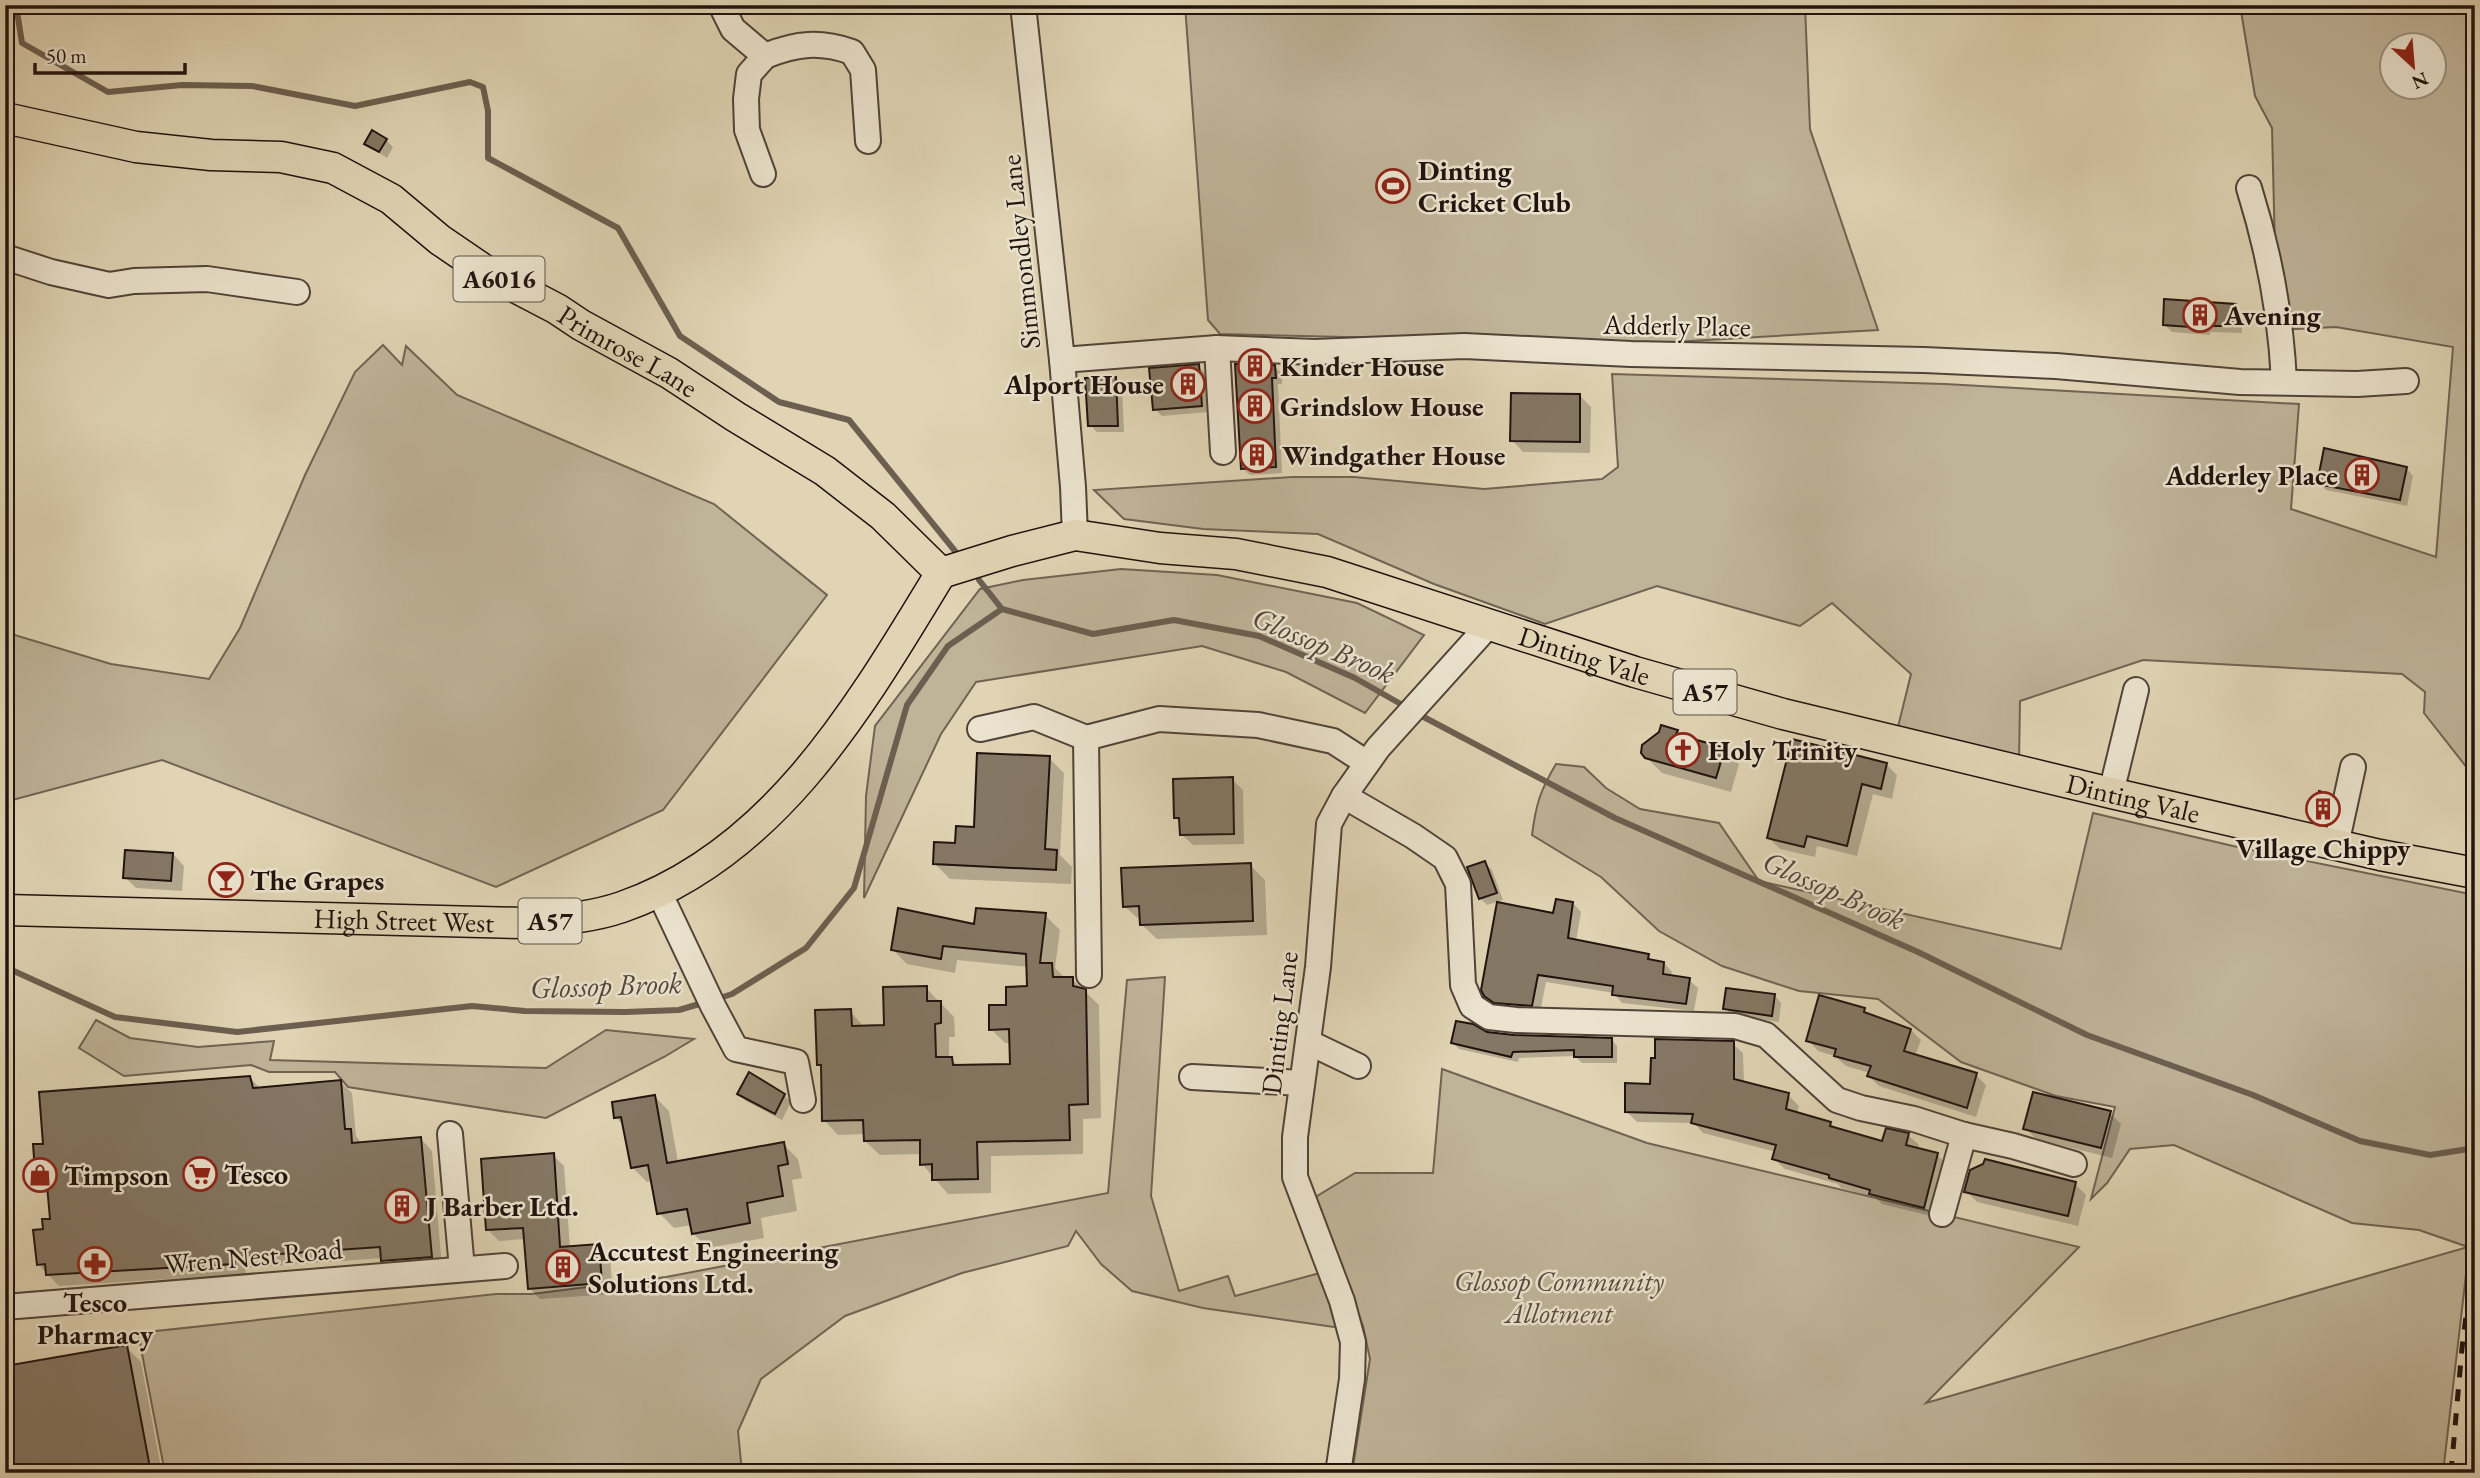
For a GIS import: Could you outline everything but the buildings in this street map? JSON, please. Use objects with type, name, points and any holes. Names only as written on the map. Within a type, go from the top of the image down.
[{"type":"main road","name":"Primrose Lane","points":[[5,118],[136,147],[211,155],[281,157],[333,168],[391,199],[440,240],[490,275],[557,309],[669,373],[825,471],[883,516],[940,573]]},
{"type":"main road","name":"Dinting Vale","points":[[940,573],[1075,535],[1160,548],[1236,554],[1327,572],[1488,626],[1729,699],[2111,793],[2336,845],[2475,873]]},
{"type":"main road","name":"High Street West","points":[[5,910],[523,923],[576,919],[619,908],[688,877],[728,850],[762,821],[804,777],[863,695],[940,573]]},
{"type":"street","points":[[721,5],[733,29],[765,56]]},
{"type":"street","name":"Simmondley Lane","points":[[1023,5],[1062,360],[1075,535]]},
{"type":"street","points":[[763,174],[747,130],[746,99],[749,74],[765,56],[796,46],[827,44],[852,52],[863,70],[868,141]]},
{"type":"street","points":[[2249,188],[2264,236],[2280,320],[2287,382],[2406,382]]},
{"type":"street","points":[[5,257],[51,272],[109,285],[134,281],[207,279],[297,292]]},
{"type":"street","name":"Adderly Place","points":[[1062,360],[1217,348],[1315,352],[1464,346],[1631,354],[1924,360],[2056,366],[2240,382],[2287,382]]},
{"type":"street","points":[[1217,348],[1223,452]]},
{"type":"street","name":"Dinting Lane","points":[[1338,1473],[1352,1379],[1353,1342],[1342,1301],[1295,1177],[1295,1137],[1318,967],[1329,824],[1367,763],[1433,685],[1488,626]]},
{"type":"street","points":[[2111,793],[2136,690]]},
{"type":"street","points":[[980,729],[1034,717],[1086,738],[1159,719],[1258,725],[1332,741],[1367,763]]},
{"type":"street","points":[[1086,738],[1089,975]]},
{"type":"street","points":[[2336,845],[2353,766]]},
{"type":"street","points":[[1344,796],[1445,858],[1458,884],[1463,985],[1472,1006],[1489,1017],[1735,1026],[1766,1035],[1837,1100],[2074,1164]]},
{"type":"street","points":[[659,892],[736,1049],[796,1062],[803,1100]]},
{"type":"street","points":[[1308,1042],[1358,1066]]},
{"type":"street","points":[[1192,1077],[1303,1083]]},
{"type":"street","points":[[450,1134],[462,1269]]},
{"type":"street","points":[[1942,1214],[1964,1135]]},
{"type":"street","name":"Wren Nest Road","points":[[5,1307],[505,1266]]},
{"type":"green space","points":[[1185,5],[1805,5],[1810,129],[1878,330],[1639,344],[1220,334],[1208,320]]},
{"type":"green space","points":[[2240,5],[2475,5],[2475,778],[2424,713],[2425,692],[2402,674],[2143,660],[2020,701],[2019,762],[1897,731],[1911,674],[1832,603],[1800,626],[1657,586],[1545,624],[1434,584],[1318,534],[1203,529],[1124,519],[1094,490],[1292,477],[1354,477],[1484,489],[1602,479],[1618,467],[1612,374],[1945,384],[2299,404],[2291,509],[2436,557],[2453,347],[2336,327],[2277,330],[2272,128],[2255,96]]},
{"type":"green space","points":[[383,345],[402,365],[406,346],[457,395],[714,504],[827,595],[663,810],[496,887],[162,760],[5,802],[5,632],[111,664],[209,679],[240,628],[305,475],[355,372]]},
{"type":"green space","points":[[1121,569],[1217,575],[1357,603],[1424,635],[1365,713],[1286,672],[1202,646],[976,682],[941,734],[864,898],[866,796],[875,726],[980,589],[1023,580]]},
{"type":"green space","name":"Glossop Community Allotment","points":[[1556,764],[1584,767],[1606,788],[1640,809],[1719,823],[1759,881],[2061,949],[2093,813],[2233,846],[2475,895],[2475,1197],[2443,1473],[1352,1473],[1370,1359],[1363,1326],[1314,1198],[1355,1173],[1433,1173],[1442,1069],[1647,1143],[2079,1247],[1926,1403],[2468,1247],[2419,1230],[2352,1223],[2174,1145],[2130,1149],[2107,1183],[2091,1199],[2115,1107],[2056,1096],[1961,1062],[1878,999],[1799,991],[1722,966],[1659,931],[1601,877],[1532,835],[1540,798]]},
{"type":"green space","points":[[1165,977],[1151,1196],[1179,1291],[1228,1276],[1235,1296],[1320,1273],[1341,1328],[1203,1308],[1132,1291],[1101,1264],[1076,1231],[1068,1246],[962,1273],[845,1316],[761,1379],[738,1431],[742,1473],[165,1473],[138,1333],[496,1294],[532,1294],[666,1277],[1108,1193],[1127,980]]},
{"type":"green space","points":[[96,1020],[130,1038],[198,1047],[274,1041],[270,1060],[546,1068],[606,1030],[694,1039],[546,1118],[348,1087],[335,1072],[269,1072],[251,1065],[124,1076],[79,1048]]},
{"type":"waterway","points":[[16,5],[22,43],[108,92],[182,85],[252,86],[355,106],[470,82],[483,87],[488,111],[488,158],[618,228],[680,336],[779,402],[849,420],[955,551]]},
{"type":"waterway","points":[[979,580],[1002,609]]},
{"type":"waterway","name":"Glossop Brook","points":[[717,999],[732,994],[806,948],[854,888],[907,705],[948,646],[1002,609],[1093,634],[1174,620],[1259,636],[1355,678],[1406,707]]},
{"type":"waterway","name":"Glossop Brook","points":[[1418,714],[1615,818],[1918,952],[2087,1035],[2253,1095],[2360,1141],[2430,1155],[2475,1148]]},
{"type":"waterway","name":"Glossop Brook","points":[[5,967],[115,1017],[237,1032],[472,1006],[525,1011],[625,1012],[679,1010],[706,1002]]},
{"type":"railway","points":[[2451,1473],[2462,1348],[2475,1245]]},
{"type":"place","name":"Dinting Cricket Club","points":[[1393,186]]},
{"type":"place","name":"Avening","points":[[2200,315]]},
{"type":"place","name":"Kinder House","points":[[1255,366]]},
{"type":"place","name":"Alport House","points":[[1188,384]]},
{"type":"place","name":"Grindslow House","points":[[1255,406]]},
{"type":"place","name":"Windgather House","points":[[1257,455]]},
{"type":"place","name":"Adderley Place","points":[[2362,475]]},
{"type":"place","name":"Holy Trinity","points":[[1683,750]]},
{"type":"place","name":"Village Chippy","points":[[2323,809]]},
{"type":"place","name":"The Grapes","points":[[226,880]]},
{"type":"place","name":"Tesco","points":[[200,1174]]},
{"type":"place","name":"Timpson","points":[[40,1175]]},
{"type":"place","name":"J Barber Ltd.","points":[[402,1206]]},
{"type":"place","name":"Tesco Pharmacy","points":[[95,1264]]},
{"type":"place","name":"Accutest Engineering Solutions Ltd.","points":[[563,1267]]}]
